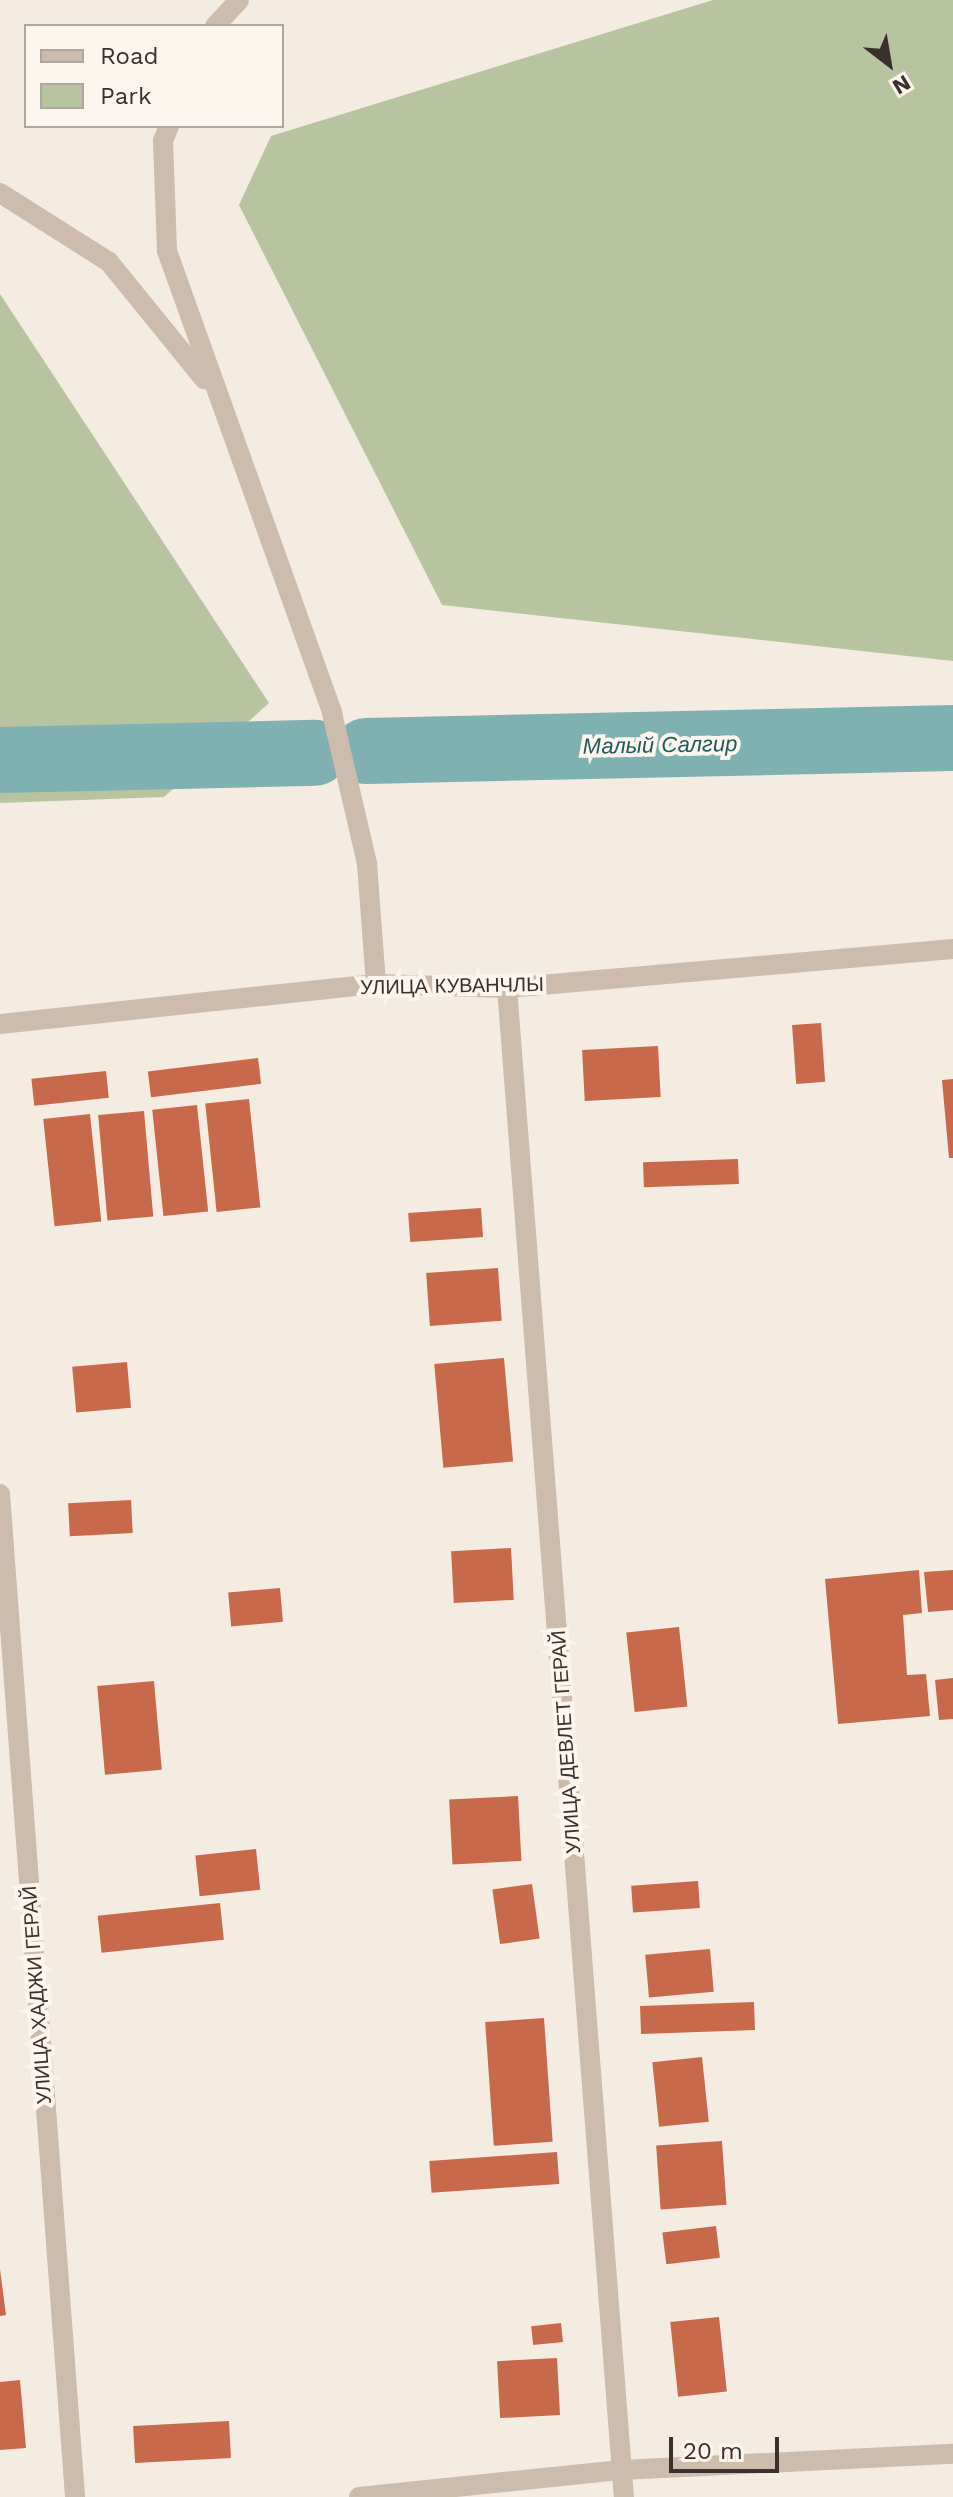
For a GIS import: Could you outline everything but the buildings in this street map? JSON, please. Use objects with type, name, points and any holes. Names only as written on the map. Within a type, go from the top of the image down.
[{"type":"street","points":[[217,24],[239,0]]},
{"type":"street","points":[[168,128],[163,141],[167,251],[212,388],[332,713],[367,864],[376,984]]},
{"type":"street","points":[[0,193],[109,262],[212,388]]},
{"type":"street","name":"УЛИЦА КУВАНЧЛЫ","points":[[0,1024],[376,984],[507,988],[953,949]]},
{"type":"street","name":"УЛИЦА ДЕВЛЕТ ГЕРАЙ","points":[[507,988],[624,2497]]},
{"type":"street","name":"УЛИЦА ХАДЖИ ГЕРАЙ","points":[[0,1494],[75,2497]]},
{"type":"street","points":[[359,2497],[622,2470],[953,2454]]},
{"type":"green space","points":[[713,0],[953,0],[953,661],[442,605],[239,205],[271,136]]},
{"type":"green space","points":[[0,294],[269,703],[164,797],[0,803]]},
{"type":"waterway","name":"Малый Салгир","points":[[366,751],[953,738]]},
{"type":"waterway","name":"Малый Салгир","points":[[0,760],[315,753]]}]
